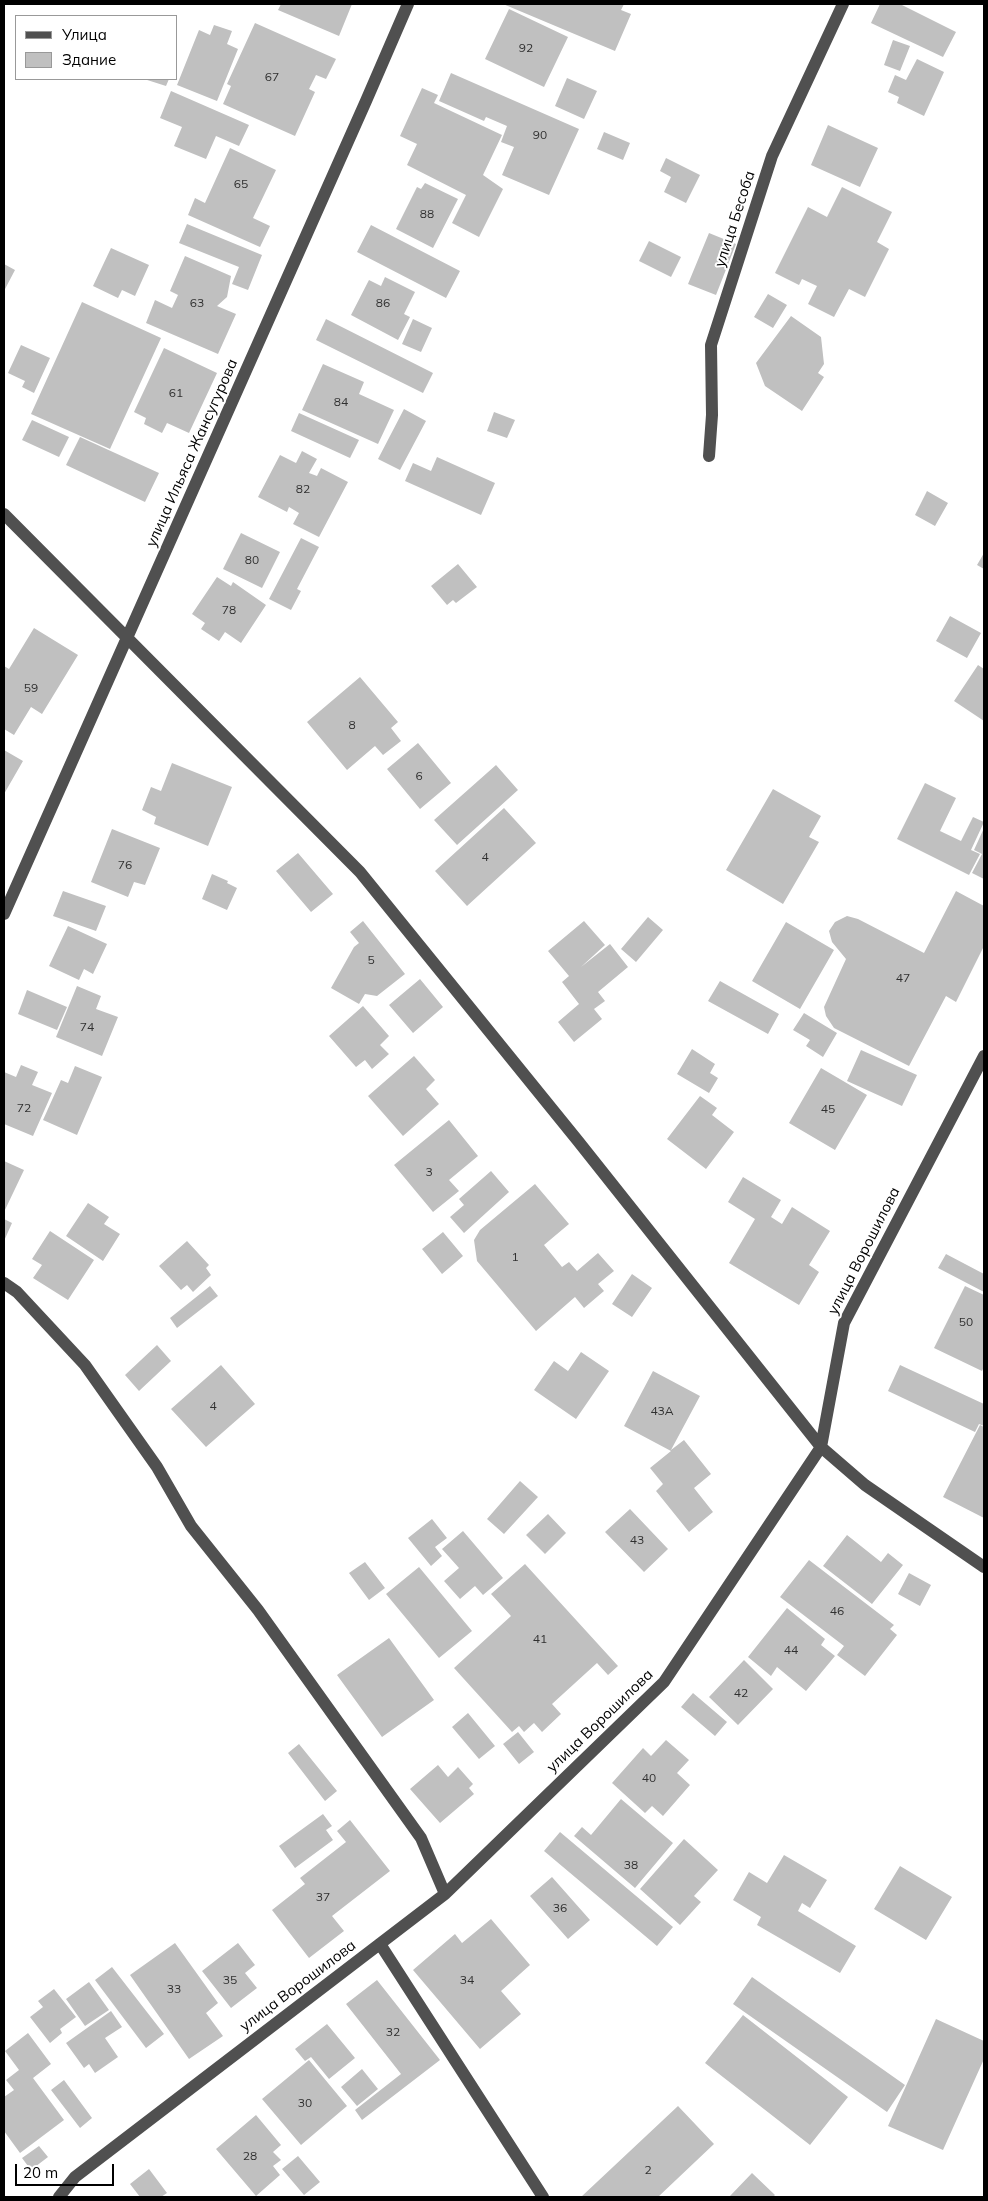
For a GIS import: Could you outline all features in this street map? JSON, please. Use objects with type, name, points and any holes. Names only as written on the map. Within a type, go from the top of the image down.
[{"type":"street","name":"улица Ильяса Жансугурова","points":[[4,914],[408,4]]},
{"type":"street","name":"улица Бесоба","points":[[709,456],[712,415],[711,345],[772,156],[843,4]]},
{"type":"street","points":[[4,514],[128,636],[360,872],[578,1141],[821,1447],[865,1485],[984,1567]]},
{"type":"street","name":"улица Ворошилова","points":[[60,2197],[74,2177],[445,1894],[664,1682],[821,1447],[844,1323],[984,1056]]},
{"type":"street","points":[[4,1282],[17,1292],[85,1365],[157,1467],[191,1526],[258,1610],[421,1838],[445,1894]]},
{"type":"street","points":[[380,1944],[543,2197]]},
{"type":"building","points":[[281,4],[352,4],[339,36],[278,10]]},
{"type":"building","points":[[503,4],[624,4],[621,10],[631,14],[615,51]]},
{"type":"building","points":[[880,4],[900,4],[956,32],[943,57],[871,23]]},
{"type":"building","points":[[509,9],[568,37],[544,87],[485,59]]},
{"type":"building","points":[[255,23],[336,59],[326,79],[316,75],[309,89],[315,92],[295,136],[223,104],[231,86],[227,84]]},
{"type":"building","points":[[214,25],[232,31],[227,44],[238,49],[217,101],[177,85],[199,30],[210,35]]},
{"type":"building","points":[[893,40],[910,46],[900,71],[884,65]]},
{"type":"building","points":[[917,59],[944,72],[924,116],[897,103],[899,97],[888,92],[895,75],[906,80]]},
{"type":"building","points":[[451,73],[579,129],[549,195],[502,175],[514,147],[501,142],[507,126],[486,117],[484,121],[439,101]]},
{"type":"building","points":[[567,78],[597,91],[584,119],[555,106]]},
{"type":"building","points":[[147,80],[169,80],[166,86]]},
{"type":"building","points":[[422,88],[438,95],[434,103],[502,135],[483,175],[503,189],[479,237],[452,223],[466,195],[407,165],[417,144],[400,136]]},
{"type":"building","points":[[171,91],[249,125],[239,146],[216,136],[206,159],[174,146],[182,127],[160,118]]},
{"type":"building","points":[[828,125],[878,148],[860,187],[811,165]]},
{"type":"building","points":[[604,132],[630,143],[623,160],[597,149]]},
{"type":"building","points":[[230,148],[276,170],[253,218],[270,226],[260,247],[188,215],[195,198],[205,203]]},
{"type":"building","points":[[666,158],[700,175],[686,203],[664,192],[671,177],[660,171]]},
{"type":"building","points":[[425,183],[458,199],[433,248],[396,229],[417,187],[421,189]]},
{"type":"building","points":[[842,187],[892,212],[877,242],[889,249],[865,297],[849,289],[834,317],[808,304],[817,286],[802,279],[799,285],[775,273],[808,207],[827,217]]},
{"type":"building","points":[[187,224],[262,255],[248,290],[232,284],[239,267],[179,243]]},
{"type":"building","points":[[371,225],[460,271],[446,298],[357,252]]},
{"type":"building","points":[[709,233],[736,244],[716,295],[688,284]]},
{"type":"building","points":[[649,241],[681,257],[671,277],[639,261]]},
{"type":"building","points":[[111,248],[149,265],[135,296],[122,290],[118,298],[93,286]]},
{"type":"building","points":[[185,256],[231,276],[227,297],[217,306],[236,314],[218,354],[146,323],[155,300],[172,308],[178,295],[170,291]]},
{"type":"building","points":[[4,264],[15,270],[4,291]]},
{"type":"building","points":[[385,277],[415,292],[404,314],[410,317],[398,340],[351,315],[369,280],[381,286]]},
{"type":"building","points":[[768,294],[787,305],[773,328],[754,317]]},
{"type":"building","points":[[82,302],[161,338],[110,449],[31,414]]},
{"type":"building","points":[[791,316],[821,337],[824,364],[818,373],[824,377],[802,411],[765,386],[756,363]]},
{"type":"building","points":[[326,319],[433,373],[423,393],[316,340]]},
{"type":"building","points":[[413,319],[432,328],[421,352],[402,344]]},
{"type":"building","points":[[21,345],[50,358],[34,393],[22,387],[25,381],[8,373]]},
{"type":"building","points":[[164,348],[217,373],[189,433],[167,423],[162,433],[144,424],[146,418],[134,412]]},
{"type":"building","points":[[323,364],[364,382],[359,394],[394,410],[378,444],[302,410]]},
{"type":"building","points":[[404,409],[426,421],[400,470],[378,459]]},
{"type":"building","points":[[494,412],[515,420],[507,438],[487,431]]},
{"type":"building","points":[[299,413],[359,440],[350,458],[291,431]]},
{"type":"building","points":[[32,420],[69,437],[59,457],[22,440]]},
{"type":"building","points":[[80,437],[159,473],[145,502],[66,465]]},
{"type":"building","points":[[302,451],[317,459],[309,473],[317,476],[321,468],[348,482],[319,537],[293,524],[299,513],[289,507],[287,512],[258,497],[280,455],[296,463]]},
{"type":"building","points":[[437,457],[495,483],[481,515],[405,481],[413,463],[431,471]]},
{"type":"building","points":[[927,491],[948,503],[935,526],[915,515]]},
{"type":"building","points":[[241,533],[280,552],[262,588],[223,569]]},
{"type":"building","points":[[301,538],[319,547],[297,589],[301,591],[291,610],[269,599]]},
{"type":"building","points":[[984,553],[984,569],[977,565]]},
{"type":"building","points":[[458,564],[477,587],[456,603],[453,600],[447,605],[431,586]]},
{"type":"building","points":[[217,577],[231,586],[233,582],[266,605],[241,643],[225,632],[219,641],[201,629],[205,623],[192,614]]},
{"type":"building","points":[[950,616],[981,633],[967,658],[936,641]]},
{"type":"building","points":[[34,628],[78,655],[42,714],[31,707],[14,735],[4,729],[4,666],[9,669]]},
{"type":"building","points":[[978,665],[984,669],[984,721],[954,701]]},
{"type":"building","points":[[360,677],[398,722],[391,728],[401,741],[383,755],[375,746],[347,770],[307,722]]},
{"type":"building","points":[[418,743],[451,783],[420,809],[387,769]]},
{"type":"building","points":[[4,750],[23,761],[4,794]]},
{"type":"building","points":[[172,763],[232,787],[208,846],[154,824],[156,817],[142,810],[151,787],[161,791]]},
{"type":"building","points":[[496,765],[518,790],[457,845],[434,820]]},
{"type":"building","points":[[925,783],[956,798],[940,831],[961,841],[973,817],[984,822],[971,850],[980,854],[969,875],[897,839]]},
{"type":"building","points":[[773,789],[821,816],[809,837],[819,842],[783,904],[726,870]]},
{"type":"building","points":[[504,808],[536,843],[467,906],[435,871]]},
{"type":"building","points":[[984,828],[984,879],[972,873],[982,854],[974,850]]},
{"type":"building","points":[[112,829],[160,848],[145,885],[134,882],[128,897],[91,882]]},
{"type":"building","points":[[298,853],[333,894],[311,912],[276,871]]},
{"type":"building","points":[[212,874],[228,881],[227,883],[237,888],[227,910],[202,899]]},
{"type":"building","points":[[63,891],[106,906],[96,931],[53,916]]},
{"type":"building","points":[[956,891],[984,906],[984,946],[956,1002],[946,996],[909,1066],[834,1028],[826,1016],[824,1007],[846,959],[832,942],[829,931],[835,922],[847,916],[858,919],[924,953]]},
{"type":"building","points":[[648,917],[663,930],[636,962],[621,949]]},
{"type":"building","points":[[363,921],[405,974],[377,996],[365,994],[359,1004],[331,988],[354,947],[359,943],[350,932]]},
{"type":"building","points":[[584,921],[605,945],[581,967],[610,944],[628,967],[598,992],[605,1001],[594,1009],[602,1019],[574,1042],[558,1022],[579,1004],[562,982],[569,976],[548,951]]},
{"type":"building","points":[[786,922],[834,950],[800,1009],[752,981]]},
{"type":"building","points":[[68,926],[107,944],[93,974],[84,969],[79,980],[49,966]]},
{"type":"building","points":[[420,979],[443,1007],[413,1033],[389,1005]]},
{"type":"building","points":[[720,981],[779,1014],[768,1034],[708,1001]]},
{"type":"building","points":[[77,986],[101,996],[96,1009],[118,1017],[102,1056],[56,1037]]},
{"type":"building","points":[[27,990],[67,1007],[57,1030],[18,1014]]},
{"type":"building","points":[[363,1006],[389,1036],[380,1045],[389,1054],[372,1069],[365,1060],[356,1067],[329,1036]]},
{"type":"building","points":[[804,1013],[837,1033],[823,1057],[806,1046],[810,1040],[793,1030]]},
{"type":"building","points":[[692,1049],[715,1064],[710,1073],[718,1078],[709,1093],[677,1074]]},
{"type":"building","points":[[861,1050],[917,1075],[902,1106],[847,1081]]},
{"type":"building","points":[[414,1056],[435,1080],[426,1089],[439,1104],[403,1136],[368,1096]]},
{"type":"building","points":[[21,1065],[38,1072],[32,1085],[52,1093],[33,1136],[4,1124],[4,1072],[16,1077]]},
{"type":"building","points":[[75,1066],[102,1077],[77,1135],[43,1120],[61,1080],[68,1083]]},
{"type":"building","points":[[821,1068],[867,1095],[835,1150],[789,1123]]},
{"type":"building","points":[[700,1096],[717,1108],[712,1115],[734,1132],[706,1169],[667,1139]]},
{"type":"building","points":[[449,1120],[478,1156],[449,1180],[459,1191],[433,1212],[394,1165]]},
{"type":"building","points":[[4,1161],[24,1170],[4,1212]]},
{"type":"building","points":[[491,1171],[509,1192],[464,1233],[450,1217],[464,1205],[459,1199]]},
{"type":"building","points":[[743,1177],[781,1200],[771,1217],[782,1224],[792,1207],[830,1231],[809,1265],[819,1272],[799,1305],[729,1263],[755,1219],[728,1202]]},
{"type":"building","points":[[535,1184],[569,1224],[544,1245],[562,1267],[569,1262],[577,1271],[598,1253],[614,1271],[598,1284],[604,1291],[584,1308],[575,1297],[536,1331],[477,1261],[474,1240],[480,1230]]},
{"type":"building","points":[[88,1203],[109,1217],[104,1224],[120,1234],[103,1261],[66,1236]]},
{"type":"building","points":[[4,1219],[12,1223],[4,1241]]},
{"type":"building","points":[[50,1231],[94,1260],[68,1300],[33,1278],[42,1265],[32,1259]]},
{"type":"building","points":[[443,1232],[463,1256],[442,1274],[422,1249]]},
{"type":"building","points":[[187,1241],[209,1265],[206,1268],[211,1275],[193,1292],[187,1285],[181,1290],[159,1266]]},
{"type":"building","points":[[946,1254],[984,1274],[984,1292],[938,1268]]},
{"type":"building","points":[[632,1274],[652,1288],[632,1317],[612,1304]]},
{"type":"building","points":[[210,1286],[218,1296],[177,1328],[170,1318]]},
{"type":"building","points":[[965,1286],[984,1295],[984,1367],[982,1371],[934,1348]]},
{"type":"building","points":[[157,1345],[171,1361],[139,1391],[125,1375]]},
{"type":"building","points":[[581,1352],[609,1371],[576,1419],[534,1390],[554,1361],[568,1371]]},
{"type":"building","points":[[221,1365],[255,1404],[206,1447],[171,1409]]},
{"type":"building","points":[[900,1365],[984,1404],[984,1426],[979,1424],[975,1432],[888,1391]]},
{"type":"building","points":[[653,1371],[700,1396],[671,1450],[684,1440],[711,1474],[694,1488],[713,1512],[689,1532],[656,1491],[663,1484],[650,1468],[671,1451],[624,1426]]},
{"type":"building","points":[[980,1425],[984,1427],[984,1518],[943,1497]]},
{"type":"building","points":[[520,1481],[538,1497],[504,1534],[487,1519]]},
{"type":"building","points":[[630,1509],[668,1549],[644,1572],[605,1532]]},
{"type":"building","points":[[548,1514],[566,1533],[545,1554],[526,1535]]},
{"type":"building","points":[[432,1519],[447,1538],[435,1547],[442,1556],[431,1566],[408,1538]]},
{"type":"building","points":[[463,1531],[503,1578],[483,1595],[475,1586],[460,1599],[444,1581],[459,1568],[442,1549]]},
{"type":"building","points":[[847,1535],[881,1562],[888,1553],[903,1565],[872,1604],[823,1566]]},
{"type":"building","points":[[809,1560],[894,1625],[890,1629],[897,1635],[865,1676],[837,1655],[844,1646],[780,1597]]},
{"type":"building","points":[[365,1562],[385,1588],[369,1600],[349,1573]]},
{"type":"building","points":[[525,1564],[618,1666],[608,1675],[597,1663],[552,1704],[561,1714],[542,1732],[534,1723],[524,1732],[519,1726],[512,1732],[454,1668],[511,1616],[491,1594]]},
{"type":"building","points":[[419,1567],[472,1631],[439,1658],[386,1594]]},
{"type":"building","points":[[909,1573],[931,1585],[920,1606],[898,1594]]},
{"type":"building","points":[[787,1608],[825,1639],[821,1645],[835,1656],[806,1691],[777,1667],[771,1676],[748,1657]]},
{"type":"building","points":[[389,1638],[434,1700],[382,1737],[337,1675]]},
{"type":"building","points":[[744,1660],[773,1689],[738,1725],[709,1697]]},
{"type":"building","points":[[693,1693],[727,1722],[715,1736],[681,1707]]},
{"type":"building","points":[[468,1713],[495,1746],[479,1759],[452,1727]]},
{"type":"building","points":[[518,1732],[534,1752],[519,1764],[503,1744]]},
{"type":"building","points":[[666,1740],[689,1760],[677,1773],[690,1785],[663,1816],[652,1806],[645,1813],[612,1783],[643,1748],[651,1756]]},
{"type":"building","points":[[299,1744],[337,1791],[325,1801],[288,1753]]},
{"type":"building","points":[[438,1765],[448,1777],[458,1767],[473,1784],[469,1788],[474,1794],[440,1823],[410,1789]]},
{"type":"building","points":[[621,1799],[673,1843],[635,1888],[574,1836],[582,1827],[591,1835]]},
{"type":"building","points":[[323,1814],[332,1826],[326,1830],[333,1840],[295,1868],[279,1846]]},
{"type":"building","points":[[350,1820],[390,1871],[332,1916],[344,1931],[309,1958],[272,1910],[305,1884],[300,1878],[346,1842],[337,1831]]},
{"type":"building","points":[[560,1832],[673,1927],[657,1946],[544,1851]]},
{"type":"building","points":[[684,1839],[718,1870],[694,1896],[701,1902],[680,1925],[640,1889]]},
{"type":"building","points":[[784,1855],[827,1880],[810,1908],[802,1903],[798,1911],[856,1946],[840,1973],[757,1925],[761,1917],[733,1900],[749,1872],[767,1883]]},
{"type":"building","points":[[900,1866],[952,1897],[926,1940],[874,1909]]},
{"type":"building","points":[[552,1877],[590,1920],[568,1939],[530,1896]]},
{"type":"building","points":[[491,1919],[530,1965],[501,1991],[521,2014],[480,2049],[413,1970],[455,1934],[462,1943]]},
{"type":"building","points":[[175,1943],[218,2003],[206,2013],[223,2036],[189,2059],[130,1975]]},
{"type":"building","points":[[238,1943],[255,1965],[245,1973],[257,1988],[231,2008],[202,1971]]},
{"type":"building","points":[[112,1967],[164,2034],[146,2048],[95,1980]]},
{"type":"building","points":[[752,1977],[905,2085],[887,2112],[733,2004]]},
{"type":"building","points":[[377,1980],[440,2060],[362,2120],[355,2110],[401,2074],[346,2004]]},
{"type":"building","points":[[89,1982],[109,2010],[85,2026],[66,1999]]},
{"type":"building","points":[[54,1989],[76,2017],[60,2029],[62,2033],[50,2043],[30,2017],[43,2007],[38,2001]]},
{"type":"building","points":[[111,2011],[122,2027],[105,2038],[118,2057],[95,2073],[89,2064],[84,2068],[66,2043]]},
{"type":"building","points":[[743,2015],[848,2097],[810,2145],[705,2063]]},
{"type":"building","points":[[936,2019],[984,2041],[984,2059],[943,2150],[888,2126]]},
{"type":"building","points":[[327,2024],[355,2058],[329,2079],[311,2057],[305,2061],[295,2049]]},
{"type":"building","points":[[28,2033],[51,2064],[33,2078],[64,2120],[20,2153],[4,2131],[4,2097],[14,2090],[6,2080],[19,2070],[5,2051]]},
{"type":"building","points":[[309,2060],[347,2106],[301,2145],[262,2099]]},
{"type":"building","points":[[362,2069],[378,2089],[357,2106],[341,2087]]},
{"type":"building","points":[[64,2080],[92,2118],[80,2128],[51,2090]]},
{"type":"building","points":[[678,2106],[714,2144],[658,2197],[581,2197]]},
{"type":"building","points":[[256,2115],[281,2145],[273,2152],[281,2160],[273,2166],[280,2175],[256,2196],[216,2149]]},
{"type":"building","points":[[39,2146],[48,2157],[31,2170],[22,2158]]},
{"type":"building","points":[[298,2156],[320,2182],[304,2195],[282,2169]]},
{"type":"building","points":[[149,2169],[167,2193],[161,2197],[140,2197],[130,2184]]},
{"type":"building","points":[[752,2173],[775,2195],[773,2197],[729,2197]]}]
